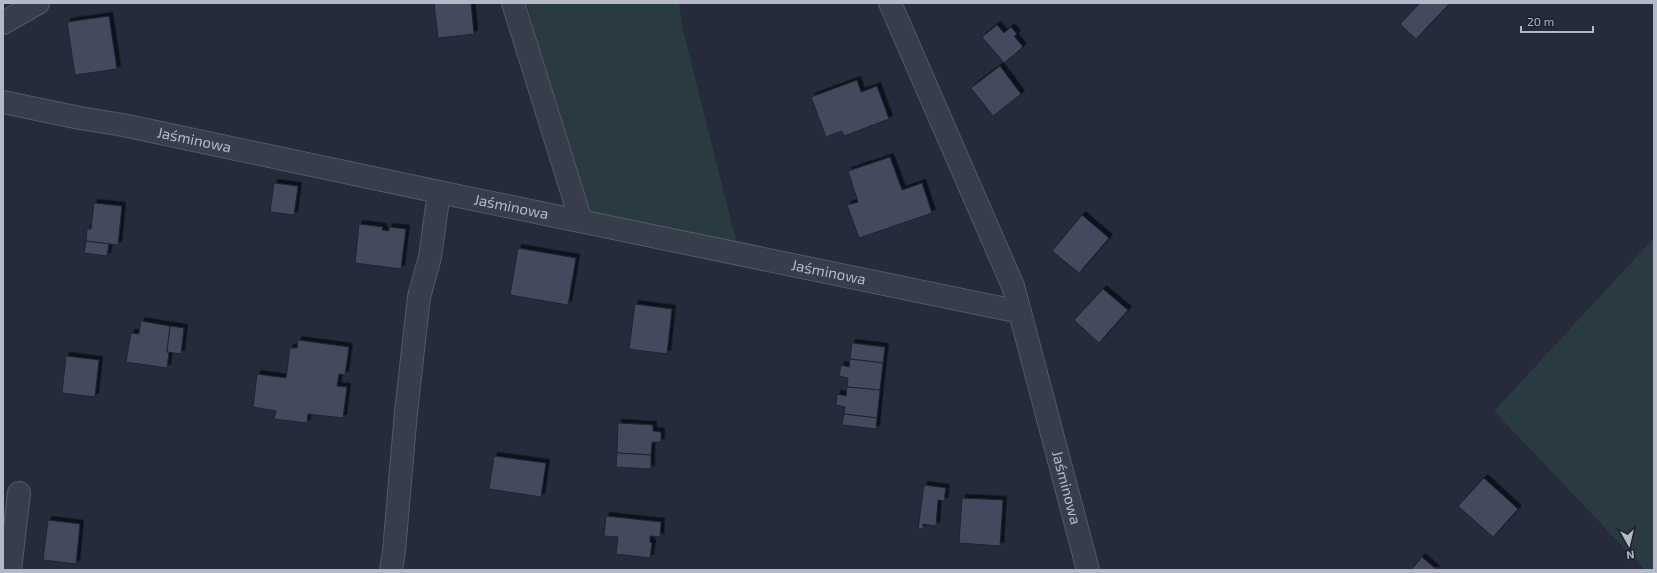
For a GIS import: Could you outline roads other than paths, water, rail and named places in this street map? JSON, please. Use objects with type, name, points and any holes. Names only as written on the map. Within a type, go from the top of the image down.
[{"type":"street","points":[[3,22],[38,3]]},
{"type":"street","points":[[513,3],[581,221]]},
{"type":"street","name":"Jaśminowa","points":[[890,3],[1013,286],[1088,570]]},
{"type":"street","name":"Jaśminowa","points":[[3,102],[1020,312]]},
{"type":"street","points":[[390,570],[394,551],[406,412],[420,298],[430,257],[439,192]]},
{"type":"street","points":[[10,570],[19,493]]}]
